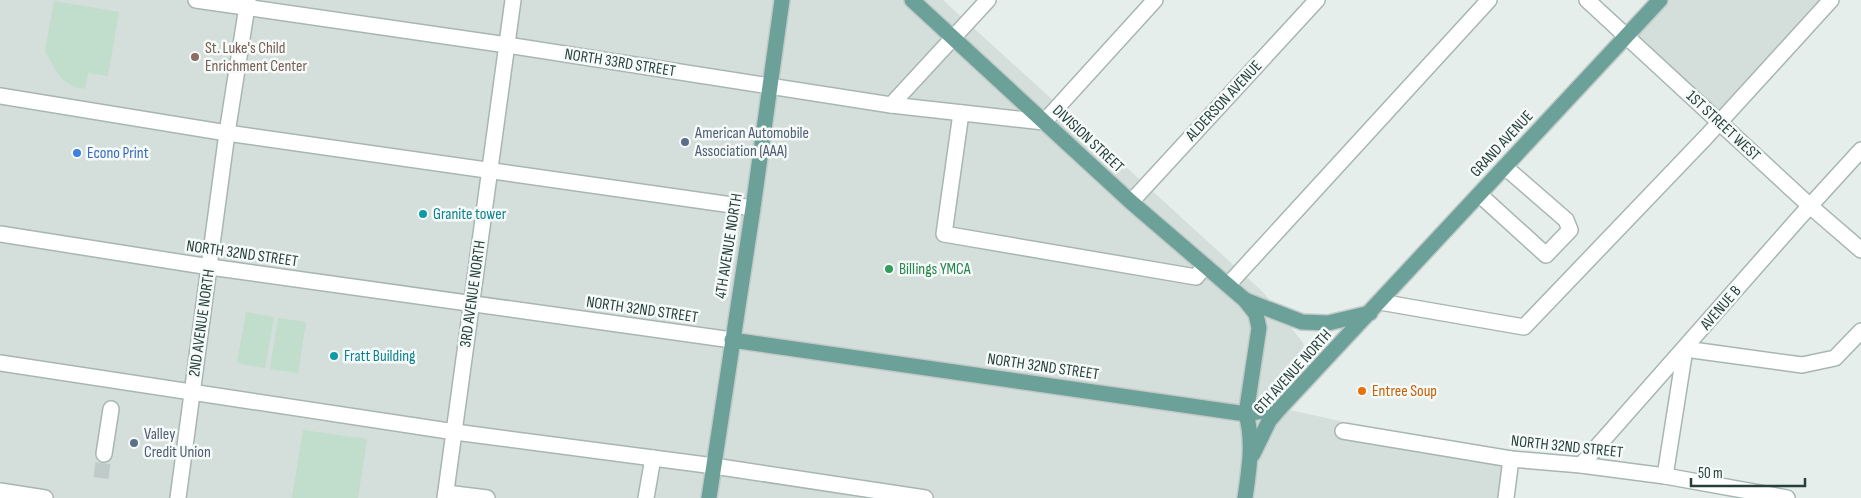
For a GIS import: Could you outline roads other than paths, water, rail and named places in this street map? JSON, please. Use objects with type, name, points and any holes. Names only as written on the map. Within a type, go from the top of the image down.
[{"type":"main road","name":"4TH AVENUE NORTH","points":[[709,498],[782,0]]},
{"type":"main road","name":"DIVISION STREET","points":[[912,0],[1131,202],[1245,300]]},
{"type":"main road","name":"GRAND AVENUE","points":[[1375,307],[1660,0]]},
{"type":"main road","points":[[1245,300],[1302,322],[1328,323],[1375,307]]},
{"type":"main road","name":"6TH AVENUE NORTH","points":[[1245,300],[1256,314],[1259,328],[1246,414],[1250,426],[1250,460],[1245,498]]},
{"type":"main road","name":"6TH AVENUE NORTH","points":[[1250,460],[1269,421],[1375,307]]},
{"type":"main road","name":"NORTH 32ND STREET","points":[[732,340],[1246,414],[1280,408]]},
{"type":"street","name":"NORTH 33RD STREET","points":[[196,0],[248,4],[769,88],[891,105],[1044,122]]},
{"type":"street","name":"3RD AVENUE NORTH","points":[[446,495],[513,0]]},
{"type":"street","points":[[891,105],[988,0]]},
{"type":"street","points":[[1044,122],[1155,0]]},
{"type":"street","name":"ALDERSON AVENUE","points":[[1131,202],[1317,0]]},
{"type":"street","points":[[1228,285],[1489,0]]},
{"type":"street","name":"1ST STREET WEST","points":[[1586,0],[1719,124],[1861,250]]},
{"type":"street","points":[[1375,307],[1524,327],[1719,124],[1830,0]]},
{"type":"street","name":"2ND AVENUE NORTH","points":[[178,498],[227,133],[248,4]]},
{"type":"street","points":[[0,96],[227,133],[753,208]]},
{"type":"street","points":[[961,113],[944,234],[1196,277],[1206,266]]},
{"type":"street","name":"AVENUE B","points":[[1581,465],[1861,150]]},
{"type":"street","points":[[1480,195],[1546,255],[1570,230],[1566,220],[1505,167]]},
{"type":"street","name":"NORTH 32ND STREET","points":[[0,234],[472,305],[732,340]]},
{"type":"street","points":[[1665,476],[1685,349],[1802,365],[1835,358],[1861,331]]},
{"type":"street","points":[[0,363],[455,432],[714,466],[925,498]]},
{"type":"street","points":[[104,454],[111,409]]},
{"type":"street","name":"NORTH 32ND STREET","points":[[1343,431],[1511,459],[1581,465],[1665,476],[1779,497]]},
{"type":"street","points":[[646,498],[653,458]]},
{"type":"street","points":[[1506,498],[1511,459]]},
{"type":"street","points":[[0,491],[45,498]]},
{"type":"street","points":[[446,495],[487,498]]},
{"type":"tunnel","points":[[101,478],[104,454]]},
{"type":"place","name":"St. Luke's Child Enrichment Center","points":[[195,57]]},
{"type":"place","name":"American Automobile Association (AAA)","points":[[685,142]]},
{"type":"place","name":"Econo Print","points":[[77,153]]},
{"type":"place","name":"Granite tower","points":[[423,214]]},
{"type":"place","name":"Billings YMCA","points":[[889,269]]},
{"type":"place","name":"Fratt Building","points":[[334,356]]},
{"type":"place","name":"Entree Soup","points":[[1362,391]]},
{"type":"place","name":"Valley Credit Union","points":[[134,443]]}]
